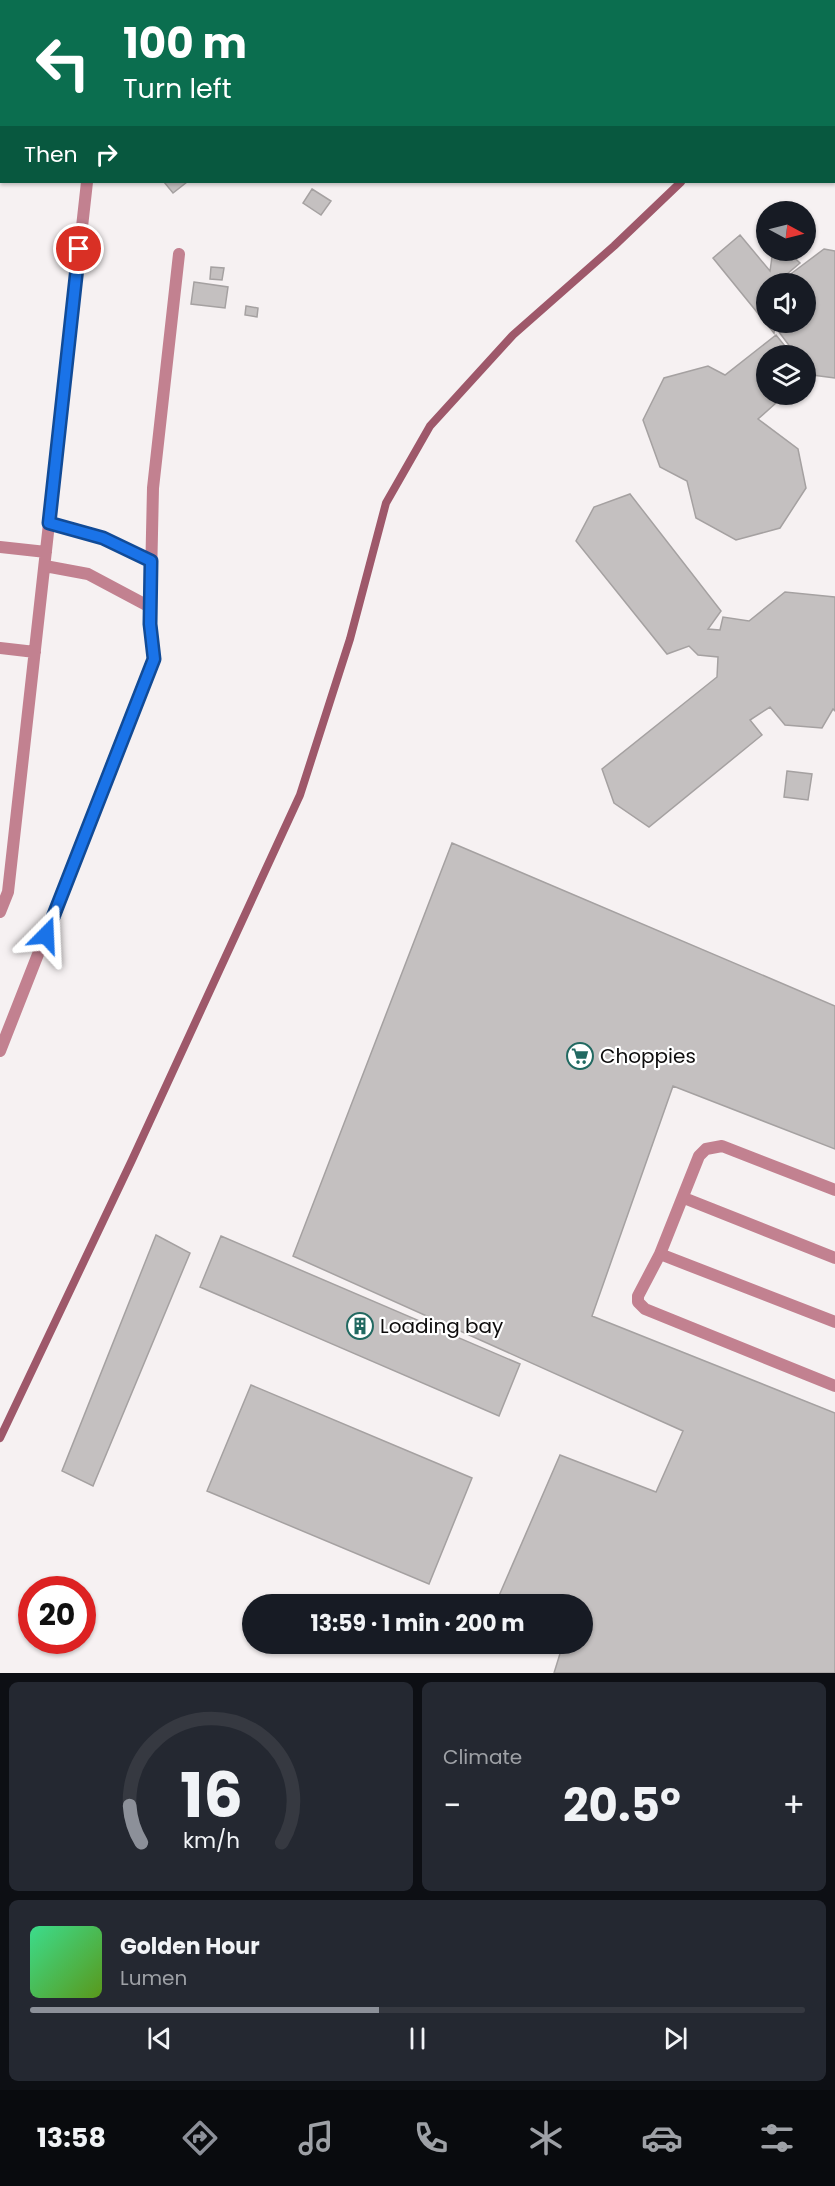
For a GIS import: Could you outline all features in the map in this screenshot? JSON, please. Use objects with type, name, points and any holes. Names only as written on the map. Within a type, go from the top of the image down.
[{"type":"lane","points":[[0,912],[8,892],[87,183]]},
{"type":"lane","points":[[0,1051],[154,659],[150,624],[153,488],[179,254]]},
{"type":"lane","points":[[49,523],[103,538],[151,561]]},
{"type":"lane","points":[[0,547],[46,552]]},
{"type":"lane","points":[[45,566],[88,574],[150,607]]},
{"type":"lane","points":[[0,648],[35,652]]},
{"type":"lane","points":[[835,1190],[722,1146],[706,1149],[699,1156],[660,1254],[638,1296],[640,1306],[645,1309],[835,1386]]},
{"type":"lane","points":[[684,1198],[835,1258]]},
{"type":"lane","points":[[660,1254],[835,1322]]},
{"type":"building","points":[[165,183],[186,183],[173,193]]},
{"type":"building","points":[[312,189],[331,201],[321,215],[303,203]]},
{"type":"building","points":[[740,235],[756,254],[756,261],[762,261],[770,271],[771,261],[798,261],[800,263],[788,273],[756,273],[756,311],[713,258]]},
{"type":"building","points":[[824,249],[835,251],[835,378],[816,376],[816,345],[789,345],[780,333],[816,333],[816,273],[792,273],[808,261],[816,261],[816,255]]},
{"type":"building","points":[[211,267],[224,268],[222,280],[210,279]]},
{"type":"building","points":[[194,282],[228,287],[225,308],[191,304]]},
{"type":"building","points":[[246,306],[258,308],[257,317],[245,315]]},
{"type":"building","points":[[776,335],[784,345],[763,345]]},
{"type":"building","points":[[756,351],[756,405],[774,405],[758,419],[798,449],[806,488],[780,528],[736,540],[696,518],[687,481],[660,467],[643,420],[664,378],[708,366],[725,375]]},
{"type":"building","points":[[630,494],[721,611],[708,629],[720,630],[723,617],[749,621],[785,592],[835,597],[835,711],[833,709],[822,728],[785,725],[770,707],[750,720],[762,735],[649,827],[614,803],[602,769],[717,677],[718,657],[698,655],[689,646],[667,654],[576,541],[594,507]]},
{"type":"building","points":[[787,771],[812,774],[808,800],[784,797]]},
{"type":"building","points":[[452,843],[835,1006],[835,1149],[673,1086],[592,1316],[835,1413],[835,1673],[554,1673],[560,1654],[593,1654],[593,1594],[500,1594],[560,1455],[656,1492],[683,1431],[293,1256]]},
{"type":"building","points":[[156,1235],[190,1253],[93,1486],[62,1471]]},
{"type":"building","name":"Loading bay","points":[[221,1236],[520,1364],[499,1416],[200,1287]]},
{"type":"building","points":[[251,1385],[472,1478],[429,1584],[207,1491]]},
{"type":"waterway","points":[[0,1438],[132,1160],[300,795],[350,639],[386,503],[430,426],[513,335],[614,246],[680,183]]},
{"type":"place","name":"Choppies","points":[[580,1056]]},
{"type":"place","name":"Loading bay","points":[[360,1326]]},
{"type":"route","points":[[46,935],[154,659],[150,624],[151,561],[103,538],[49,523],[79,249]]}]
